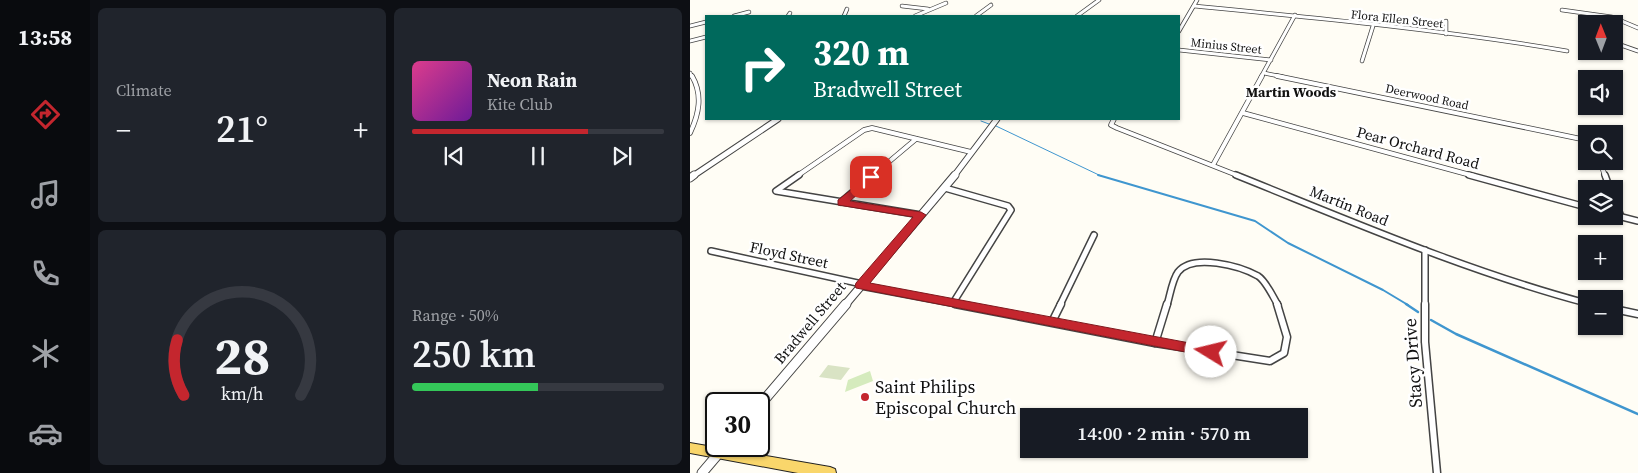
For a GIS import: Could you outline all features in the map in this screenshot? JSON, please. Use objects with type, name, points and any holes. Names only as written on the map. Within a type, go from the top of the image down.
[{"type":"main road","points":[[690,448],[705,449]]},
{"type":"main road","points":[[755,457],[830,473]]},
{"type":"street","points":[[1078,15],[1099,0]]},
{"type":"street","points":[[1180,29],[1197,0]]},
{"type":"street","points":[[918,15],[943,6],[946,3]]},
{"type":"street","points":[[977,15],[991,5]]},
{"type":"street","points":[[902,6],[932,10]]},
{"type":"street","name":"Flora Ellen Street","points":[[1194,6],[1295,15],[1508,41],[1567,51]]},
{"type":"street","points":[[1082,15],[1088,8]]},
{"type":"street","points":[[844,15],[847,9]]},
{"type":"street","points":[[1562,10],[1612,17],[1638,28]]},
{"type":"street","points":[[738,15],[749,12]]},
{"type":"street","points":[[1213,165],[1295,15]]},
{"type":"street","points":[[1446,21],[1446,34]]},
{"type":"street","points":[[690,26],[705,22]]},
{"type":"street","points":[[1362,61],[1373,26]]},
{"type":"street","points":[[690,40],[705,37]]},
{"type":"street","points":[[1623,46],[1638,51]]},
{"type":"street","name":"Minius Street","points":[[1180,50],[1270,60]]},
{"type":"street","points":[[690,73],[696,81],[700,99],[698,119],[690,133]]},
{"type":"street","name":"Deerwood Road","points":[[1264,74],[1578,138]]},
{"type":"street","points":[[690,82],[696,81]]},
{"type":"street","name":"Pear Orchard Road","points":[[1243,113],[1578,205]]},
{"type":"street","points":[[690,119],[698,119]]},
{"type":"street","points":[[690,178],[777,120]]},
{"type":"street","name":"Bradwell Street","points":[[770,393],[945,188],[996,120]]},
{"type":"street","name":"Martin Road","points":[[1114,120],[1112,125],[1117,128],[1425,250],[1552,294],[1578,301]]},
{"type":"street","points":[[921,215],[776,191],[864,130],[872,128],[972,152]]},
{"type":"street","points":[[842,202],[916,139]]},
{"type":"street","points":[[945,188],[995,201],[1008,206],[1011,210],[953,303]]},
{"type":"street","points":[[1623,217],[1638,221]]},
{"type":"street","points":[[1052,322],[1094,235]]},
{"type":"street","name":"Stacy Drive","points":[[1425,250],[1424,342],[1437,473]]},
{"type":"street","name":"Floyd Street","points":[[711,251],[862,285],[1155,343],[1270,361],[1284,353],[1287,337],[1278,306],[1260,277],[1225,264],[1211,262],[1187,264],[1177,273],[1155,343]]},
{"type":"street","points":[[1623,311],[1638,314]]},
{"type":"street","points":[[702,473],[716,457]]},
{"type":"green space","points":[[828,365],[850,368],[841,380],[819,377]]},
{"type":"green space","points":[[870,371],[873,381],[845,392],[848,380]]},
{"type":"waterway","points":[[981,121],[989,124]]},
{"type":"waterway","points":[[996,126],[1100,176]]},
{"type":"waterway","points":[[1100,176],[1255,221],[1288,243],[1383,290],[1408,305]]},
{"type":"waterway","points":[[1406,304],[1418,312]]},
{"type":"waterway","points":[[1431,320],[1456,334],[1638,414]]},
{"type":"place","name":"Saint Philips Episcopal Church","points":[[865,397]]},
{"type":"district","name":"Martin Woods","points":[[1291,92]]},
{"type":"route","points":[[871,177],[842,202],[921,215],[861,286],[1155,343],[1211,352]]}]
